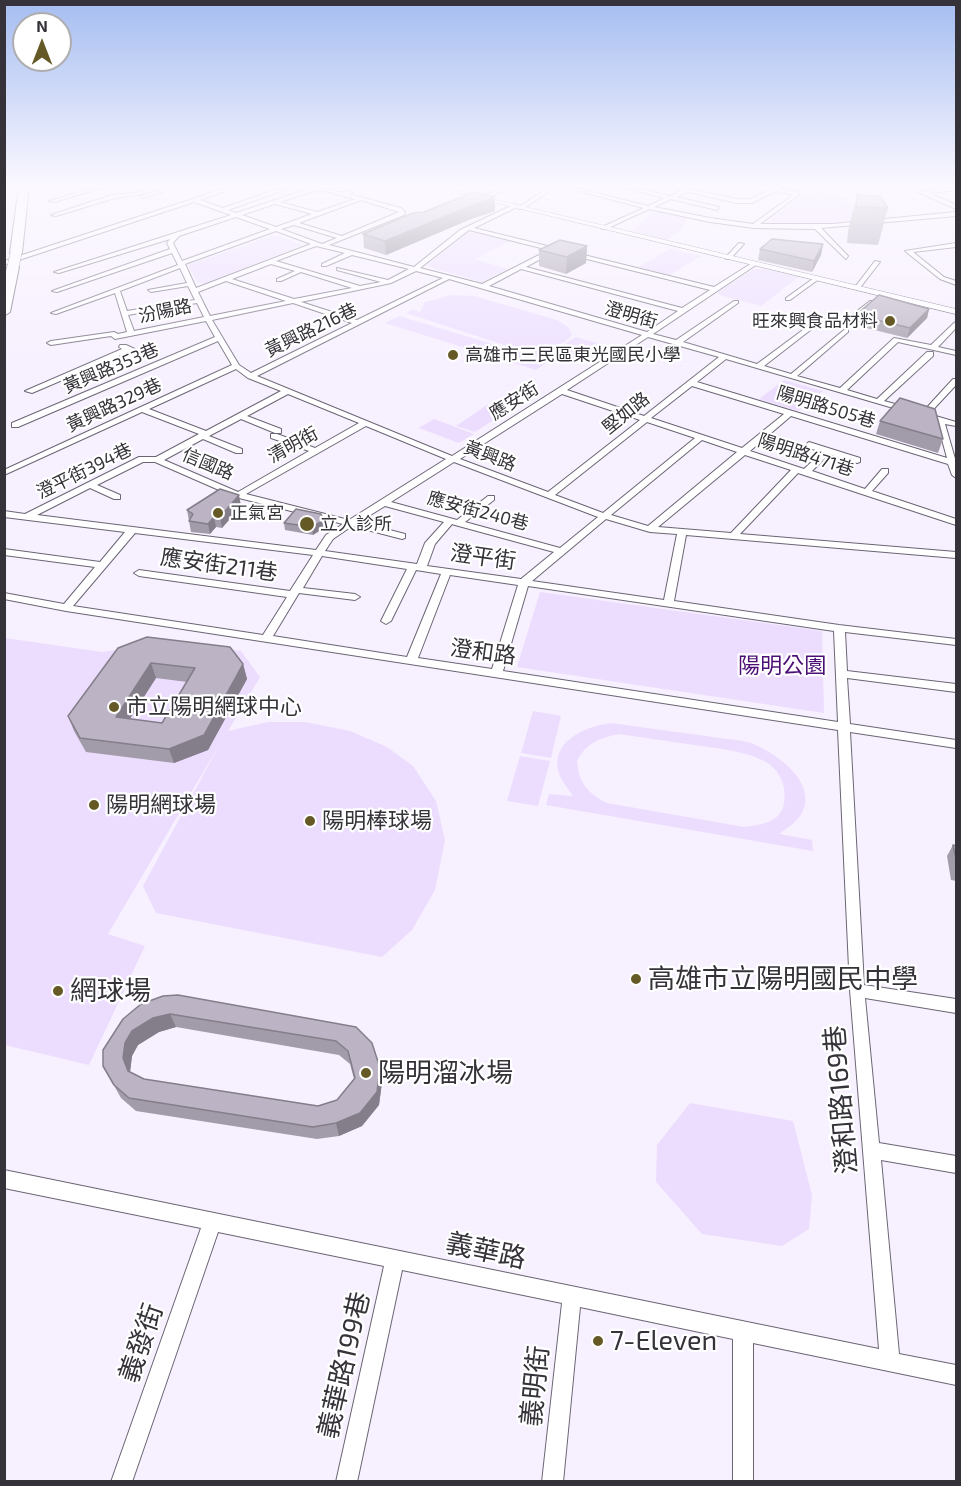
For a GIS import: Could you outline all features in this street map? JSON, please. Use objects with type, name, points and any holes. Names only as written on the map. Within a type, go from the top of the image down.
[{"type":"highway","points":[[4,312],[9,265]]},
{"type":"street","points":[[9,265],[36,255]]},
{"type":"street","points":[[57,272],[111,255]]},
{"type":"street","points":[[55,291],[158,255]]},
{"type":"street","name":"黃興路","points":[[177,255],[207,317],[236,366],[251,376],[364,424],[548,496],[603,516],[650,529],[957,555]]},
{"type":"street","points":[[54,313],[206,255]]},
{"type":"street","points":[[194,291],[290,255]]},
{"type":"street","points":[[324,265],[346,255]]},
{"type":"street","name":"澄明街","points":[[361,255],[483,286],[644,335],[957,423]]},
{"type":"street","name":"汾陽路","points":[[51,343],[114,334],[115,337],[389,282],[417,268],[433,255]]},
{"type":"street","points":[[483,286],[542,255]]},
{"type":"street","points":[[579,255],[714,289]]},
{"type":"street","points":[[717,255],[957,312]]},
{"type":"street","points":[[913,255],[942,278],[957,283]]},
{"type":"street","points":[[272,262],[359,287]]},
{"type":"street","points":[[857,288],[877,262]]},
{"type":"street","name":"應安街","points":[[266,639],[329,537],[561,391],[754,264]]},
{"type":"street","points":[[520,267],[681,310]]},
{"type":"street","points":[[339,269],[389,282]]},
{"type":"street","points":[[279,280],[302,270]]},
{"type":"street","name":"黃興路216巷","points":[[251,376],[449,277]]},
{"type":"street","points":[[227,279],[359,323]]},
{"type":"street","points":[[788,298],[816,279]]},
{"type":"street","points":[[151,290],[191,284]]},
{"type":"street","points":[[117,290],[131,334]]},
{"type":"street","points":[[758,367],[815,323],[821,320],[843,325],[882,294]]},
{"type":"street","points":[[125,313],[199,301]]},
{"type":"street","points":[[677,343],[736,302]]},
{"type":"street","points":[[878,402],[957,324]]},
{"type":"street","points":[[791,377],[846,331]]},
{"type":"street","points":[[115,337],[109,342],[144,355]]},
{"type":"street","name":"黃興路353巷","points":[[15,426],[220,338]]},
{"type":"street","points":[[841,391],[897,340],[932,351],[957,353]]},
{"type":"street","points":[[29,391],[128,349]]},
{"type":"street","name":"堅如路","points":[[548,496],[724,357]]},
{"type":"street","name":"黃興路329巷","points":[[4,472],[236,366]]},
{"type":"street","points":[[924,415],[957,381]]},
{"type":"street","name":"陽明路505巷","points":[[691,383],[952,462]]},
{"type":"street","name":"陽明路471巷","points":[[561,391],[957,522]]},
{"type":"street","name":"信國路","points":[[157,460],[286,392]]},
{"type":"street","points":[[141,409],[239,451]]},
{"type":"street","points":[[650,529],[790,413]]},
{"type":"street","points":[[240,416],[316,451]]},
{"type":"street","points":[[940,419],[957,475]]},
{"type":"street","name":"清明街","points":[[238,495],[364,424]]},
{"type":"street","points":[[497,673],[524,582],[701,437]]},
{"type":"street","points":[[809,445],[857,460]]},
{"type":"street","points":[[734,536],[802,470],[826,451]]},
{"type":"street","name":"澄平街394巷","points":[[27,517],[142,459],[157,460]]},
{"type":"street","name":"信國路","points":[[157,460],[238,495],[402,536]]},
{"type":"street","points":[[867,492],[885,471]]},
{"type":"street","points":[[90,485],[117,497]]},
{"type":"street","points":[[386,621],[430,543],[454,522],[491,498]]},
{"type":"street","name":"應安街240巷","points":[[386,503],[561,551]]},
{"type":"street","name":"澄平街","points":[[4,514],[319,553],[839,628],[957,642]]},
{"type":"street","points":[[66,608],[132,530]]},
{"type":"street","points":[[668,603],[682,533]]},
{"type":"street","points":[[4,552],[102,565]]},
{"type":"street","points":[[411,661],[447,571]]},
{"type":"street","name":"應安街211巷","points":[[139,573],[356,597]]},
{"type":"street","name":"澄和路","points":[[4,596],[66,608],[957,744]]},
{"type":"street","name":"澄和路169巷","points":[[839,628],[857,990],[890,1360]]},
{"type":"street","points":[[841,674],[957,688]]},
{"type":"street","points":[[857,990],[957,1006]]},
{"type":"street","points":[[871,1150],[957,1164]]},
{"type":"street","name":"義華路","points":[[4,1179],[957,1375]]},
{"type":"street","name":"義發街","points":[[121,1482],[212,1222]]},
{"type":"street","name":"義華路199巷","points":[[346,1482],[395,1260]]},
{"type":"street","name":"義明街","points":[[552,1482],[572,1296]]},
{"type":"street","points":[[742,1482],[743,1331]]},
{"type":"green space","points":[[216,255],[277,255],[207,283],[197,283],[188,265]]},
{"type":"green space","points":[[439,255],[482,255],[475,259],[508,269],[481,282],[427,265]]},
{"type":"green space","points":[[659,255],[701,256],[670,275],[638,267]]},
{"type":"green space","points":[[754,269],[799,277],[761,306],[719,295],[718,292]]},
{"type":"green space","points":[[451,295],[474,296],[557,320],[568,327],[572,335],[562,343],[541,349],[546,351],[538,356],[406,313],[413,309],[420,312],[425,302]]},
{"type":"green space","points":[[399,316],[549,361],[536,370],[385,323]]},
{"type":"green space","points":[[576,337],[603,345],[574,364],[547,355]]},
{"type":"green space","points":[[784,380],[823,391],[798,411],[759,399]]},
{"type":"green space","points":[[487,405],[506,412],[475,432],[456,426]]},
{"type":"green space","points":[[434,419],[474,434],[459,443],[419,428]]},
{"type":"green space","name":"陽明公園","points":[[540,592],[822,631],[824,713],[517,667]]},
{"type":"green space","points":[[5,638],[102,652],[171,642],[241,651],[260,677],[228,731],[268,722],[305,722],[350,731],[387,747],[413,766],[436,801],[445,840],[435,890],[412,930],[382,957],[156,913],[143,886],[221,742],[108,934],[145,946],[89,1065],[5,1045]]},
{"type":"green space","points":[[533,711],[561,716],[551,758],[521,753]]},
{"type":"green space","points":[[611,723],[740,741],[751,743],[772,754],[792,770],[804,790],[805,802],[802,813],[792,825],[779,834],[812,840],[813,851],[546,805],[549,794],[573,796],[560,776],[559,754],[563,746],[579,733]],"holes":[[[619,734],[733,751],[764,761],[770,764],[781,779],[785,797],[782,810],[769,822],[744,827],[607,803],[582,782],[577,761],[589,746]]]},
{"type":"green space","points":[[520,756],[550,761],[538,806],[507,801]]},
{"type":"green space","points":[[690,1103],[793,1121],[812,1195],[809,1229],[782,1246],[702,1234],[656,1182],[657,1145]]},
{"type":"building","points":[[789,255],[817,255],[814,261]]},
{"type":"building","points":[[879,295],[929,309],[910,328],[856,315]]},
{"type":"building","points":[[900,398],[935,409],[943,439],[880,421]]},
{"type":"building","points":[[220,489],[239,495],[220,517],[214,517],[208,524],[189,521],[193,514],[187,510]]},
{"type":"building","points":[[296,509],[321,514],[324,520],[312,527],[284,523]]},
{"type":"building","name":"市立陽明網球中心","points":[[147,637],[230,647],[243,664],[204,735],[169,749],[80,738],[68,716],[118,648]],"holes":[[[151,663],[195,668],[162,723],[116,717]]]},
{"type":"building","points":[[953,845],[957,846],[957,864]]},
{"type":"building","points":[[178,995],[356,1027],[372,1043],[380,1068],[377,1092],[360,1113],[336,1123],[313,1127],[129,1098],[114,1085],[103,1066],[103,1050],[123,1019],[141,1004],[163,996]],"holes":[[[170,1014],[336,1041],[348,1051],[355,1078],[337,1100],[318,1106],[144,1079],[128,1071],[123,1058],[125,1043],[132,1031],[153,1018]]]},
{"type":"place","name":"旺來興食品材料","points":[[890,321]]},
{"type":"place","name":"高雄市三民區東光國民小學","points":[[453,355]]},
{"type":"place","name":"正氣宮","points":[[218,513]]},
{"type":"place","name":"立人診所","points":[[307,524]]},
{"type":"place","name":"市立陽明網球中心","points":[[114,707]]},
{"type":"place","name":"陽明網球場","points":[[94,805]]},
{"type":"place","name":"陽明棒球場","points":[[310,821]]},
{"type":"place","name":"高雄市立陽明國民中學","points":[[636,979]]},
{"type":"place","name":"網球場","points":[[58,991]]},
{"type":"place","name":"陽明溜冰場","points":[[366,1073]]},
{"type":"place","name":"7-Eleven","points":[[598,1341]]}]
